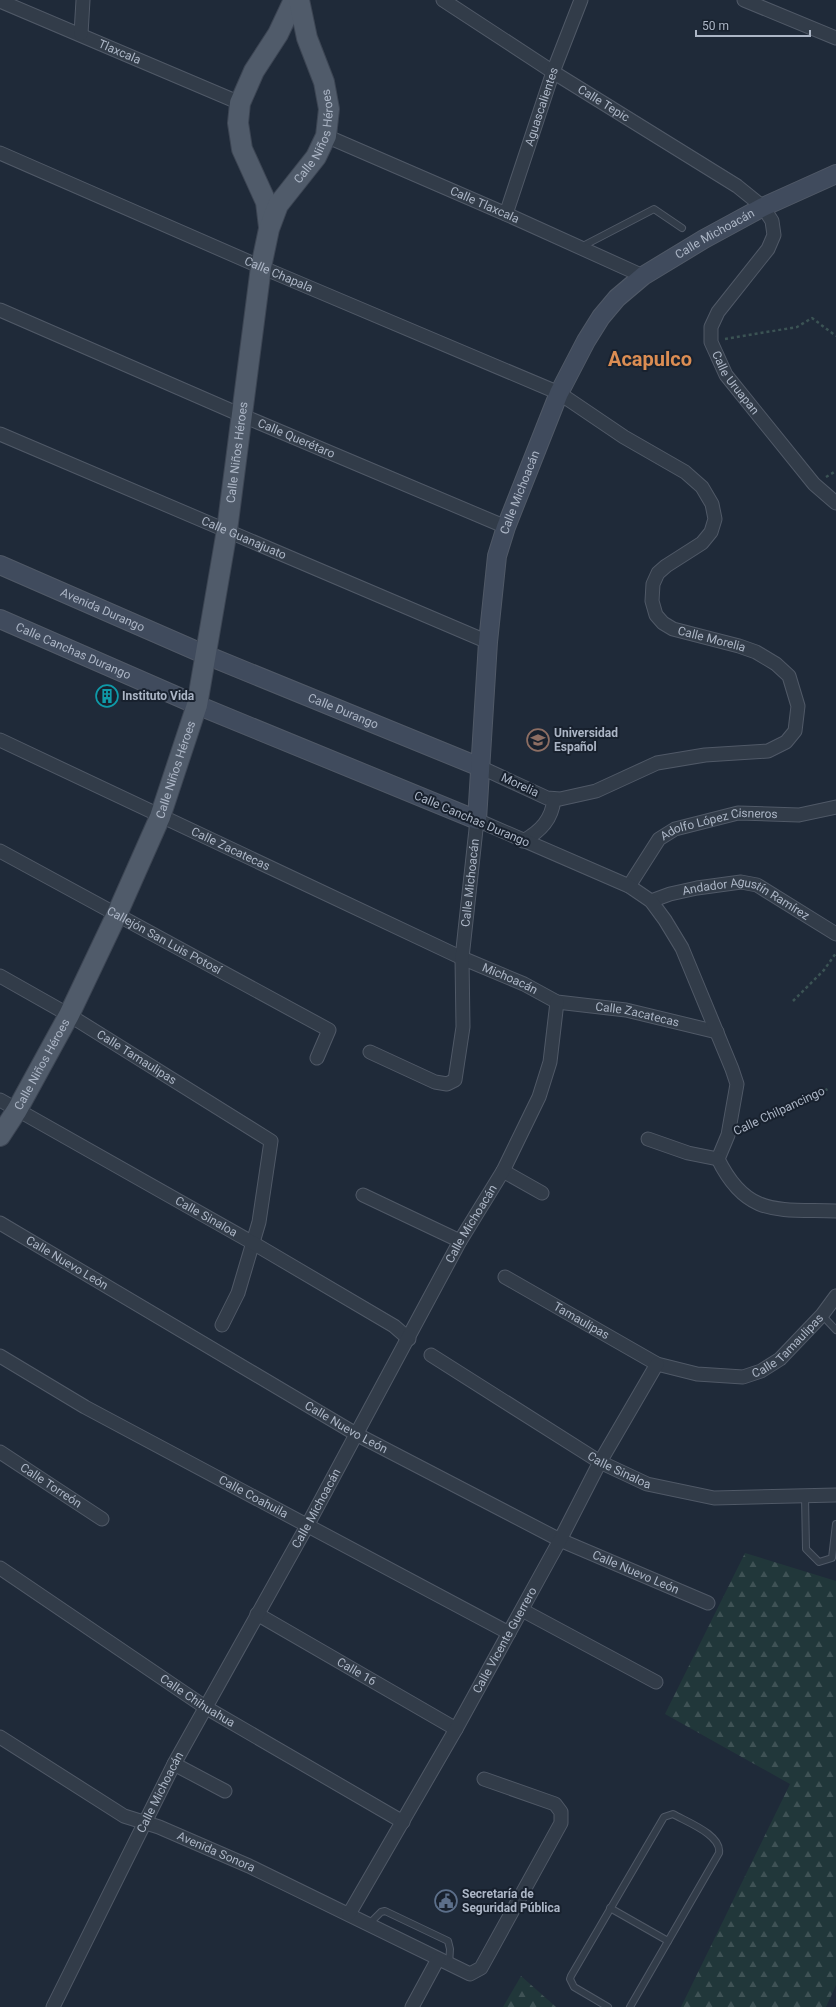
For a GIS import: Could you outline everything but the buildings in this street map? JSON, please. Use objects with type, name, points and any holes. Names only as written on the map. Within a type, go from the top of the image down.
[{"type":"main road","name":"Calle Niños Héroes","points":[[269,229],[266,202],[261,188],[242,149],[238,123],[240,103],[254,72],[278,34],[294,0]]},
{"type":"main road","name":"Calle Niños Héroes","points":[[0,1136],[8,1105],[69,1015],[117,914],[160,817],[197,705],[227,530],[261,267],[269,229],[278,205],[297,183],[316,157],[326,136],[328,109],[324,82],[307,38],[299,0]]},
{"type":"main road","points":[[278,34],[292,34],[307,38]]},
{"type":"main road","points":[[261,188],[288,192]]},
{"type":"street","points":[[81,34],[83,0]]},
{"type":"street","name":"Calle Tepic","points":[[443,0],[553,72],[737,186],[763,207]]},
{"type":"street","name":"Aguascalientes","points":[[506,214],[553,72],[581,0]]},
{"type":"street","points":[[744,0],[836,38]]},
{"type":"street","name":"Tlaxcala","points":[[0,1],[25,6],[81,34],[240,103]]},
{"type":"street","name":"Calle Tlaxcala","points":[[326,136],[506,214],[642,276]]},
{"type":"street","name":"Calle Chapala","points":[[0,153],[261,267],[559,393]]},
{"type":"street","name":"Calle Michoacán","points":[[370,1052],[435,1082],[447,1084],[455,1080],[463,1027],[462,958],[477,820],[488,642],[497,556],[506,527],[559,393],[586,341],[601,317],[617,298],[642,276],[704,239],[763,207],[834,176]]},
{"type":"street","name":"Calle Uruapan","points":[[763,207],[772,221],[774,235],[768,249],[718,312],[711,326],[711,342],[726,375],[814,484],[836,503]]},
{"type":"street","name":"Calle Querétaro","points":[[0,310],[241,415],[506,527]]},
{"type":"street","name":"Calle Morelia","points":[[557,799],[596,790],[657,764],[705,755],[768,751],[786,742],[795,731],[798,706],[789,676],[776,664],[756,652],[739,646],[673,629],[663,623],[656,615],[652,601],[653,584],[658,573],[666,566],[702,543],[711,532],[715,519],[712,504],[702,487],[685,472],[624,438],[559,393]]},
{"type":"street","name":"Calle Guanajuato","points":[[0,434],[488,642]]},
{"type":"street","name":"Avenida Durango","points":[[0,565],[206,655]]},
{"type":"street","name":"Calle Canchas Durango","points":[[0,619],[197,705],[477,820],[629,886],[650,901],[665,920],[682,948],[737,1084],[728,1134],[718,1159]]},
{"type":"street","name":"Calle Durango","points":[[206,655],[480,767]]},
{"type":"street","name":"Calle Zacatecas","points":[[0,740],[160,817],[462,958]]},
{"type":"street","name":"Morelia","points":[[480,767],[547,798],[557,799]]},
{"type":"street","points":[[524,841],[536,834],[545,825],[553,811],[557,799]]},
{"type":"street","name":"Adolfo López Cisneros","points":[[629,886],[659,839],[675,829],[738,813],[799,815],[836,807]]},
{"type":"street","name":"Callejón San Luis Potosí","points":[[0,851],[329,1030],[317,1058]]},
{"type":"street","name":"Andador Agustín Ramírez","points":[[650,901],[670,894],[697,888],[741,882],[757,885],[836,934]]},
{"type":"street","name":"Michoacán","points":[[462,958],[524,984],[557,1002]]},
{"type":"street","name":"Calle Tamaulipas","points":[[0,976],[69,1015],[271,1141],[260,1222],[252,1243]]},
{"type":"street","name":"Calle Michoacán","points":[[53,2007],[143,1822],[174,1764],[307,1526],[409,1339],[460,1241],[503,1170],[539,1096],[550,1062],[557,1002]]},
{"type":"street","name":"Calle Zacatecas","points":[[557,1002],[626,1010],[717,1032]]},
{"type":"street","name":"Calle Sinaloa","points":[[8,1105],[252,1243],[394,1326],[409,1339]]},
{"type":"street","points":[[648,1139],[688,1153],[718,1159],[726,1175],[736,1188],[752,1201],[773,1209],[836,1211]]},
{"type":"street","points":[[503,1170],[542,1193]]},
{"type":"street","points":[[363,1194],[460,1241]]},
{"type":"street","name":"Calle Nuevo León","points":[[0,1223],[356,1434],[560,1540],[708,1603]]},
{"type":"street","points":[[222,1326],[238,1293],[252,1243]]},
{"type":"street","name":"Tamaulipas","points":[[505,1277],[657,1364]]},
{"type":"street","name":"Calle Tamaulipas","points":[[657,1364],[697,1374],[743,1377],[761,1371],[780,1360],[822,1315],[836,1296]]},
{"type":"street","name":"Calle Sinaloa","points":[[431,1355],[600,1462],[647,1484],[714,1498],[836,1495]]},
{"type":"street","name":"Calle Coahuila","points":[[0,1356],[85,1407],[509,1633]]},
{"type":"street","name":"Calle Vicente Guerrero","points":[[349,1914],[456,1729],[560,1540],[600,1462],[657,1364]]},
{"type":"street","name":"Calle Torreón","points":[[0,1452],[102,1519]]},
{"type":"street","name":"Calle Chihuahua","points":[[0,1568],[205,1707],[403,1822]]},
{"type":"street","points":[[522,1610],[656,1682]]},
{"type":"street","name":"Calle 16","points":[[257,1614],[456,1729]]},
{"type":"street","name":"Avenida Sonora","points":[[0,1737],[124,1816],[159,1827],[242,1863],[470,1974],[481,1968],[561,1823],[561,1812],[555,1804],[484,1779]]},
{"type":"street","points":[[174,1764],[225,1791]]},
{"type":"street","points":[[412,2007],[443,1962]]},
{"type":"lane","points":[[580,248],[654,209],[682,228]]},
{"type":"lane","points":[[822,1315],[836,1330]]},
{"type":"lane","points":[[805,1496],[806,1549],[819,1562],[832,1558],[836,1524]]},
{"type":"lane","points":[[608,2007],[574,1987],[570,1980],[610,1908],[664,1817],[673,1814],[714,1838],[720,1847],[719,1853],[630,2007]]},
{"type":"lane","points":[[610,1908],[668,1941]]},
{"type":"lane","points":[[370,1924],[381,1912],[385,1911],[448,1941],[450,1949],[443,1962]]},
{"type":"path","points":[[711,342],[797,327],[812,318],[836,336]]},
{"type":"path","points":[[793,1001],[824,970],[836,953]]},
{"type":"path","name":"Calle Chilpancingo","points":[[728,1134],[830,1088]]},
{"type":"green space","points":[[745,1553],[836,1581],[836,1985],[826,2007],[681,2007],[790,1784],[665,1714]]},
{"type":"green space","points":[[521,1976],[556,2007],[503,2007]]},
{"type":"place","name":"Instituto Vida","points":[[107,696]]},
{"type":"place","name":"Universidad Español","points":[[538,740]]},
{"type":"place","name":"Secretaría de Seguridad Pública","points":[[446,1901]]},
{"type":"district","name":"Acapulco","points":[[650,359]]}]
